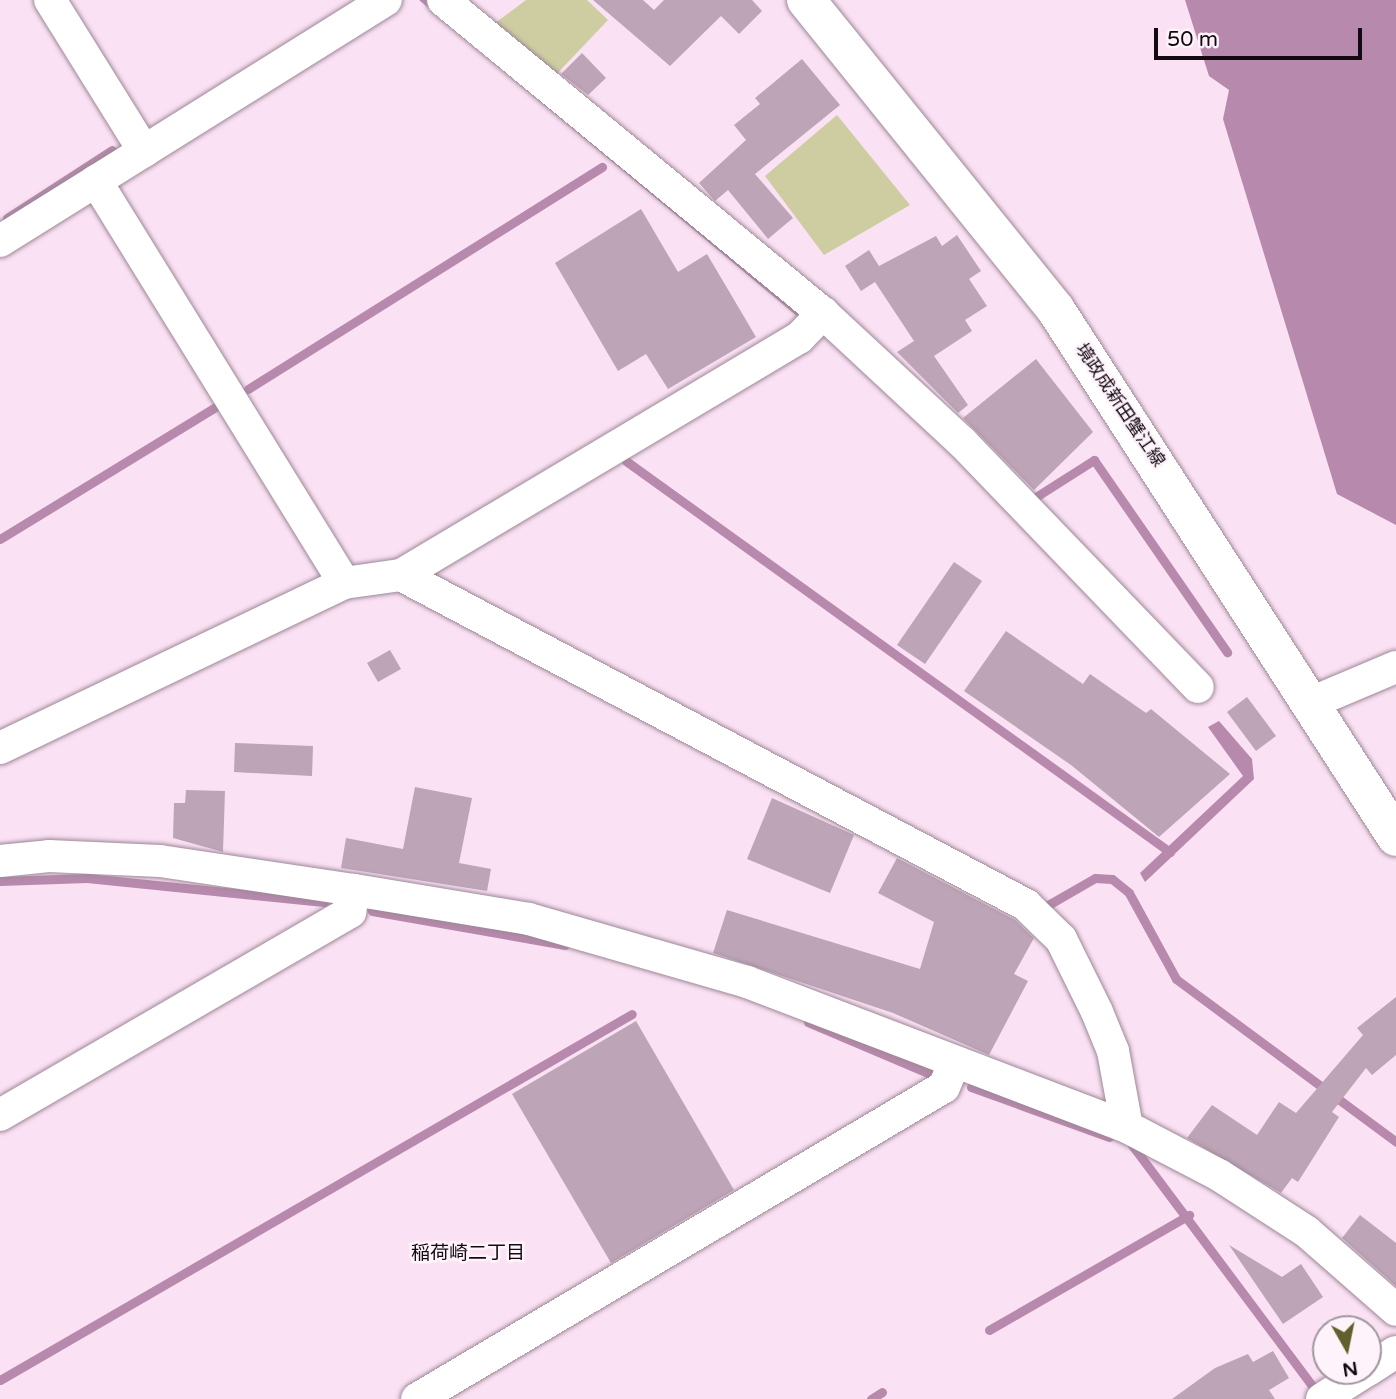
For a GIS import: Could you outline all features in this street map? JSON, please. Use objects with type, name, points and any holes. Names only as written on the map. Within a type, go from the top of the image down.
[{"type":"main road","name":"境政成新田蟹江線","points":[[806,0],[1056,310],[1313,702],[1396,837]]},
{"type":"street","points":[[50,0],[144,151]]},
{"type":"street","points":[[0,241],[386,0]]},
{"type":"street","points":[[443,0],[822,313],[962,442],[1198,687]]},
{"type":"street","points":[[96,181],[344,583]]},
{"type":"street","points":[[0,748],[344,583],[401,575],[799,338],[822,313]]},
{"type":"street","points":[[401,575],[1026,905],[1061,939],[1097,1012],[1114,1051],[1127,1127]]},
{"type":"street","points":[[1313,702],[1396,667]]},
{"type":"street","points":[[0,861],[49,856],[160,861],[354,890],[529,919],[747,982],[1127,1127],[1219,1175],[1307,1232],[1396,1310]]},
{"type":"street","points":[[0,1115],[350,912],[354,890]]},
{"type":"street","points":[[416,1399],[944,1087],[954,1063]]},
{"type":"street","points":[[1329,1397],[1346,1385]]},
{"type":"green space","points":[[526,0],[587,0],[608,20],[550,81],[487,29]]},
{"type":"green space","points":[[837,115],[910,205],[824,255],[765,176]]},
{"type":"shaded area","points":[[419,0],[432,0],[803,309],[797,316]]},
{"type":"shaded area","points":[[1185,0],[1396,0],[1396,525],[1337,494],[1223,119],[1229,90],[1209,76]]},
{"type":"shaded area","points":[[1219,721],[1252,759],[1254,779],[1145,882],[1140,873],[1243,776],[1208,727]]},
{"type":"building","points":[[593,0],[643,0],[654,10],[664,0],[752,0],[762,11],[739,34],[721,16],[670,66]]},
{"type":"building","points":[[582,53],[606,78],[588,95],[561,74]]},
{"type":"building","points":[[802,59],[840,105],[755,174],[793,218],[768,239],[728,190],[715,201],[699,183],[746,140],[734,125],[760,104],[755,98]]},
{"type":"building","points":[[641,209],[678,272],[707,254],[756,337],[668,389],[646,354],[618,371],[555,263]]},
{"type":"building","points":[[957,235],[981,271],[969,279],[987,306],[965,320],[972,331],[934,356],[968,405],[958,413],[897,352],[914,341],[875,282],[861,291],[845,266],[869,250],[879,266],[936,236],[942,246]]},
{"type":"building","points":[[1036,359],[1093,432],[1034,490],[963,418]]},
{"type":"building","points":[[954,562],[982,581],[925,664],[897,645]]},
{"type":"building","points":[[1006,631],[1083,684],[1090,674],[1146,713],[1151,709],[1230,774],[1159,837],[1071,765],[964,691]]},
{"type":"building","points":[[390,650],[401,669],[378,682],[367,663]]},
{"type":"building","points":[[1247,697],[1276,736],[1256,751],[1227,712]]},
{"type":"building","points":[[235,743],[313,746],[312,776],[234,772]]},
{"type":"building","points":[[415,787],[472,798],[459,863],[491,869],[487,891],[341,868],[346,838],[403,849]]},
{"type":"building","points":[[186,790],[225,791],[223,852],[173,838],[174,803],[185,803]]},
{"type":"building","points":[[772,798],[854,835],[830,893],[747,859]]},
{"type":"building","points":[[897,858],[1015,920],[1034,938],[1014,974],[1028,981],[989,1055],[893,1013],[713,953],[727,910],[920,969],[934,922],[878,893]]},
{"type":"building","points":[[1396,997],[1396,1055],[1372,1075],[1366,1068],[1332,1112],[1339,1117],[1298,1182],[1292,1178],[1281,1193],[1187,1138],[1212,1105],[1257,1135],[1279,1102],[1296,1113],[1363,1035],[1357,1028]]},
{"type":"building","points":[[636,1021],[734,1190],[611,1263],[512,1094]]},
{"type":"building","points":[[1360,1215],[1396,1243],[1396,1286],[1342,1238]]},
{"type":"building","points":[[1229,1245],[1282,1277],[1301,1264],[1323,1297],[1283,1324]]},
{"type":"building","points":[[1273,1351],[1289,1378],[1269,1390],[1275,1399],[1172,1399],[1215,1368],[1248,1354],[1253,1362]]},
{"type":"waterway","points":[[7,218],[112,150]]},
{"type":"waterway","points":[[248,389],[602,167]]},
{"type":"waterway","points":[[0,539],[215,407]]},
{"type":"waterway","points":[[1031,500],[1094,460],[1227,652]]},
{"type":"waterway","points":[[626,461],[1170,852]]},
{"type":"waterway","points":[[0,881],[87,878],[324,902]]},
{"type":"waterway","points":[[1048,905],[1095,878],[1112,879],[1129,893],[1176,979],[1396,1142]]},
{"type":"waterway","points":[[372,911],[565,945]]},
{"type":"waterway","points":[[0,1380],[632,1014]]},
{"type":"waterway","points":[[808,1022],[932,1075]]},
{"type":"waterway","points":[[971,1087],[1109,1137]]},
{"type":"waterway","points":[[1132,1145],[1315,1390]]},
{"type":"waterway","points":[[989,1330],[1189,1215]]},
{"type":"waterway","points":[[871,1399],[882,1392]]},
{"type":"district","name":"稲荷崎二丁目","points":[[468,1254]]}]
